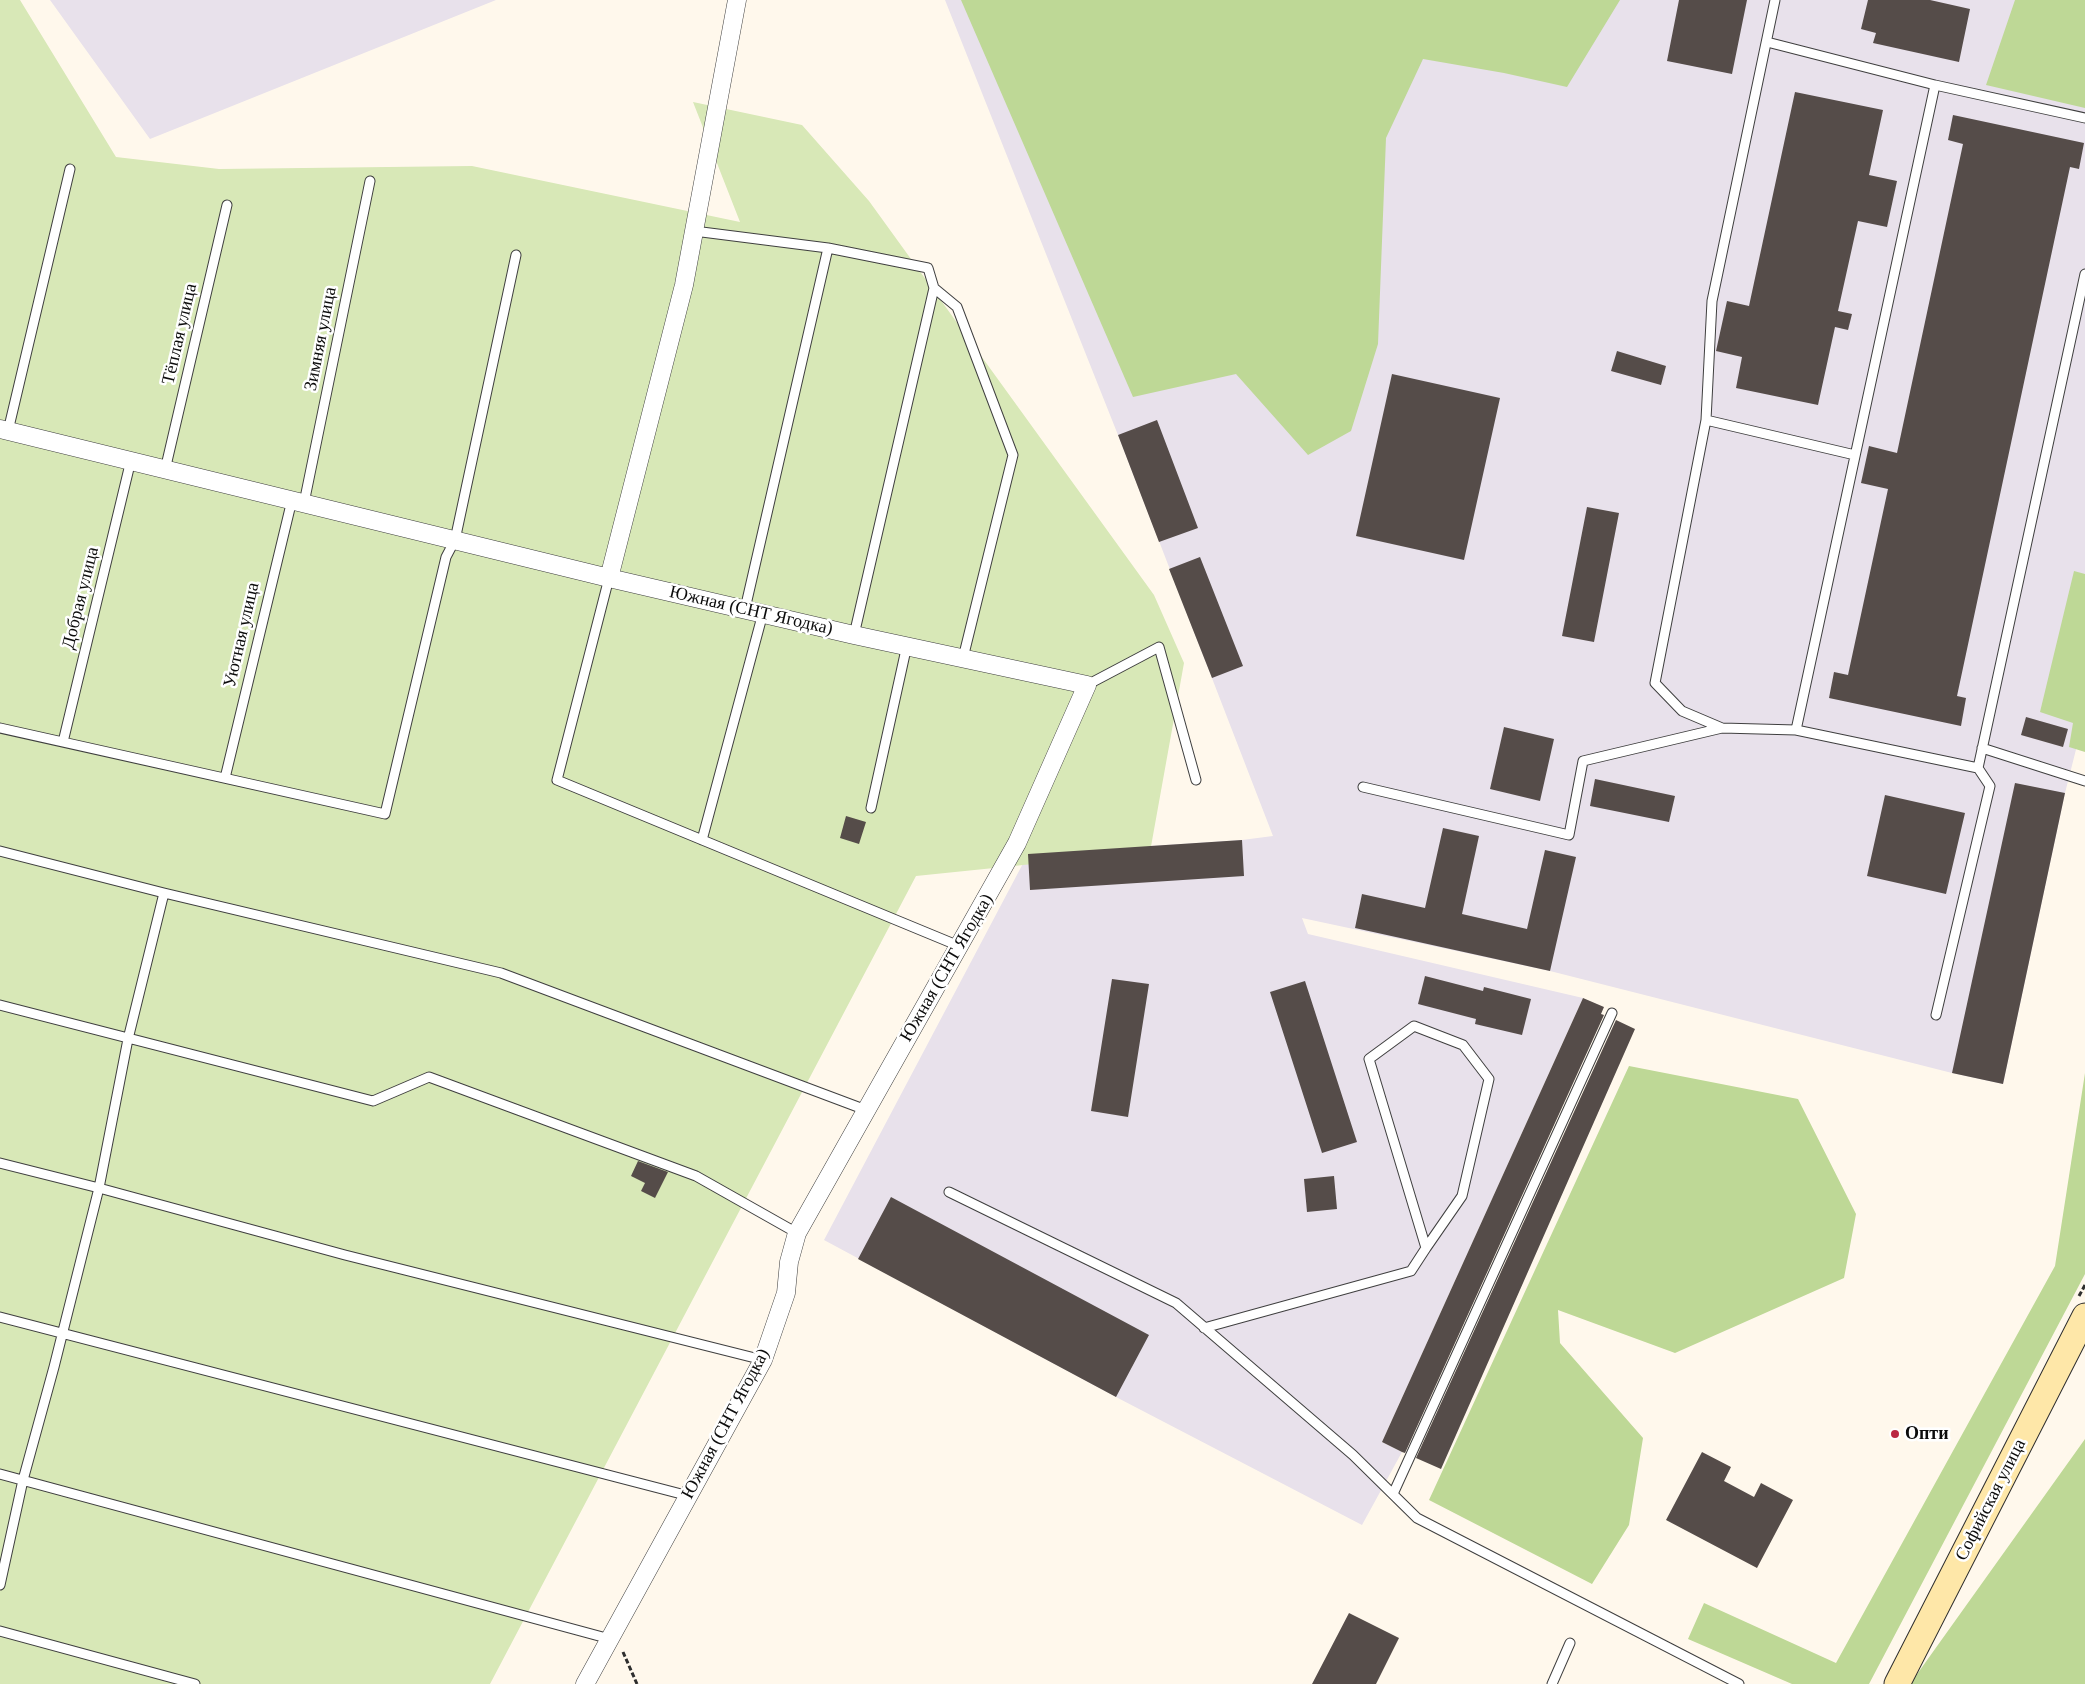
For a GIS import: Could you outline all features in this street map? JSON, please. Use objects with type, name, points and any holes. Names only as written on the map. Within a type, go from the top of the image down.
[{"type":"main road","name":"Софийская улица","points":[[1897,1684],[2085,1316]]},
{"type":"street","points":[[609,578],[684,285],[736,0]]},
{"type":"street","name":"Южная (СНТ Ягодка)","points":[[4,430],[609,578],[1087,685],[1017,843],[797,1233],[789,1262],[786,1293],[763,1360],[584,1684]]},
{"type":"lane","points":[[1722,728],[1682,711],[1655,684],[1706,420],[1712,301],[1775,0]]},
{"type":"lane","points":[[1767,42],[1935,85],[2085,118]]},
{"type":"lane","points":[[1796,730],[1935,85]]},
{"type":"lane","points":[[4,430],[70,169]]},
{"type":"lane","name":"Зимняя улица","points":[[298,501],[370,181]]},
{"type":"lane","name":"Тёплая улица","points":[[165,470],[227,205]]},
{"type":"lane","points":[[694,231],[828,248],[928,268],[934,288],[854,634]]},
{"type":"lane","points":[[745,609],[828,248]]},
{"type":"lane","points":[[0,728],[385,814],[446,557],[455,540],[516,255]]},
{"type":"lane","points":[[1978,768],[2085,274]]},
{"type":"lane","points":[[934,288],[958,307],[1014,455],[963,658]]},
{"type":"lane","points":[[1706,420],[1855,456]]},
{"type":"lane","name":"Добрая улица","points":[[63,742],[131,460]]},
{"type":"lane","name":"Уютная улица","points":[[225,778],[298,501]]},
{"type":"lane","points":[[609,578],[558,780],[959,946]]},
{"type":"lane","points":[[702,840],[762,613]]},
{"type":"lane","points":[[871,808],[907,645]]},
{"type":"lane","points":[[1087,685],[1159,646],[1196,780]]},
{"type":"lane","points":[[1363,787],[1568,835],[1583,761],[1722,728],[1796,730],[1978,768],[1990,786],[1936,1015]]},
{"type":"lane","points":[[1982,748],[2085,781]]},
{"type":"lane","points":[[0,851],[164,893],[501,973],[866,1110]]},
{"type":"lane","points":[[0,1585],[23,1480],[99,1188],[128,1039],[164,893]]},
{"type":"lane","points":[[0,1005],[373,1101],[429,1077],[696,1176],[797,1233]]},
{"type":"lane","points":[[1393,1494],[1612,1013]]},
{"type":"lane","points":[[1204,1328],[1411,1270],[1462,1196],[1489,1079],[1463,1045],[1414,1026],[1369,1059],[1426,1248]]},
{"type":"lane","points":[[0,1164],[99,1188],[345,1255],[763,1360]]},
{"type":"lane","points":[[949,1192],[1176,1303],[1353,1455],[1417,1518],[1739,1684]]},
{"type":"lane","points":[[0,1316],[689,1496]]},
{"type":"lane","points":[[0,1474],[612,1635]]},
{"type":"lane","points":[[0,1630],[194,1684]]},
{"type":"lane","points":[[1552,1684],[1570,1643]]},
{"type":"path","points":[[612,1635],[637,1684]]},
{"type":"shaded area","points":[[50,0],[496,0],[150,139]]},
{"type":"shaded area","points":[[945,0],[2085,0],[2085,714],[2065,793],[2003,1084],[1952,1073],[1550,971],[1302,918],[1308,934],[1583,998],[1382,1442],[1402,1452],[1362,1525],[1116,1397],[824,1240],[1028,854],[1242,840],[1273,836],[1118,435]]},
{"type":"green space","points":[[0,0],[20,0],[116,157],[219,169],[472,166],[740,222],[693,102],[802,125],[869,201],[1154,595],[1184,663],[1150,852],[916,876],[490,1684],[0,1684]]},
{"type":"green space","points":[[961,0],[1620,0],[1567,87],[1504,73],[1423,59],[1386,138],[1378,344],[1351,431],[1308,455],[1236,374],[1133,397]]},
{"type":"green space","points":[[2015,0],[2085,0],[2085,108],[1986,85]]},
{"type":"green space","points":[[2074,571],[2085,574],[2085,752],[2069,747],[2073,723],[2040,712]]},
{"type":"green space","points":[[1629,1066],[1798,1099],[1856,1214],[1844,1278],[1675,1353],[1558,1310],[1560,1343],[1643,1438],[1629,1525],[1592,1584],[1429,1500]]},
{"type":"green space","points":[[2085,1073],[2085,1274],[1869,1684],[1792,1684],[1688,1639],[1704,1603],[1836,1663],[2055,1266]]},
{"type":"green space","points":[[2085,1439],[2085,1684],[1910,1684]]},
{"type":"building","points":[[1679,0],[1747,0],[1732,74],[1667,61]]},
{"type":"building","points":[[1868,0],[1930,0],[1970,9],[1959,62],[1873,43],[1876,33],[1861,29]]},
{"type":"building","points":[[1795,92],[1883,110],[1869,175],[1897,181],[1887,227],[1858,221],[1838,311],[1852,314],[1848,330],[1835,327],[1818,405],[1736,388],[1742,357],[1716,351],[1727,301],[1749,306]]},
{"type":"building","points":[[1953,115],[2084,143],[2079,169],[2070,167],[1957,696],[1966,698],[1961,726],[1829,698],[1834,672],[1848,675],[1888,489],[1861,483],[1869,446],[1897,453],[1963,144],[1948,140]]},
{"type":"building","points":[[1617,351],[1666,366],[1661,385],[1611,371]]},
{"type":"building","points":[[1392,374],[1500,398],[1464,560],[1356,536]]},
{"type":"building","points":[[1157,420],[1198,528],[1159,542],[1118,435]]},
{"type":"building","points":[[1587,507],[1619,513],[1594,642],[1562,636]]},
{"type":"building","points":[[1200,557],[1243,666],[1212,678],[1169,569]]},
{"type":"building","points":[[2026,717],[2068,729],[2063,747],[2021,735]]},
{"type":"building","points":[[1504,727],[1554,739],[1540,801],[1490,789]]},
{"type":"building","points":[[1595,779],[1675,796],[1669,822],[1590,806]]},
{"type":"building","points":[[2015,783],[2065,793],[2003,1084],[1952,1073]]},
{"type":"building","points":[[1885,795],[1965,813],[1946,894],[1867,876]]},
{"type":"building","points":[[846,816],[866,822],[859,844],[840,838]]},
{"type":"building","points":[[1443,828],[1479,836],[1462,914],[1527,929],[1545,850],[1576,857],[1550,971],[1355,928],[1362,894],[1425,908]]},
{"type":"building","points":[[1242,840],[1244,876],[1030,890],[1028,854]]},
{"type":"building","points":[[1425,976],[1483,991],[1484,987],[1531,999],[1522,1035],[1475,1024],[1476,1019],[1418,1004]]},
{"type":"building","points":[[1112,979],[1149,984],[1128,1117],[1091,1111]]},
{"type":"building","points":[[1305,981],[1357,1142],[1322,1153],[1270,992]]},
{"type":"building","points":[[1583,998],[1604,1007],[1601,1014],[1604,1015],[1405,1453],[1402,1452],[1382,1442]]},
{"type":"building","points":[[1616,1020],[1635,1029],[1441,1469],[1416,1458]]},
{"type":"building","points":[[638,1161],[668,1172],[655,1198],[641,1191],[645,1183],[631,1176]]},
{"type":"building","points":[[1334,1176],[1337,1209],[1307,1212],[1304,1179]]},
{"type":"building","points":[[891,1197],[1149,1335],[1116,1397],[858,1259]]},
{"type":"building","points":[[1702,1452],[1731,1467],[1724,1481],[1754,1497],[1761,1483],[1793,1500],[1757,1568],[1666,1520]]},
{"type":"building","points":[[1349,1613],[1399,1638],[1376,1684],[1312,1684]]},
{"type":"place","name":"Опти","points":[[1895,1434]]}]
